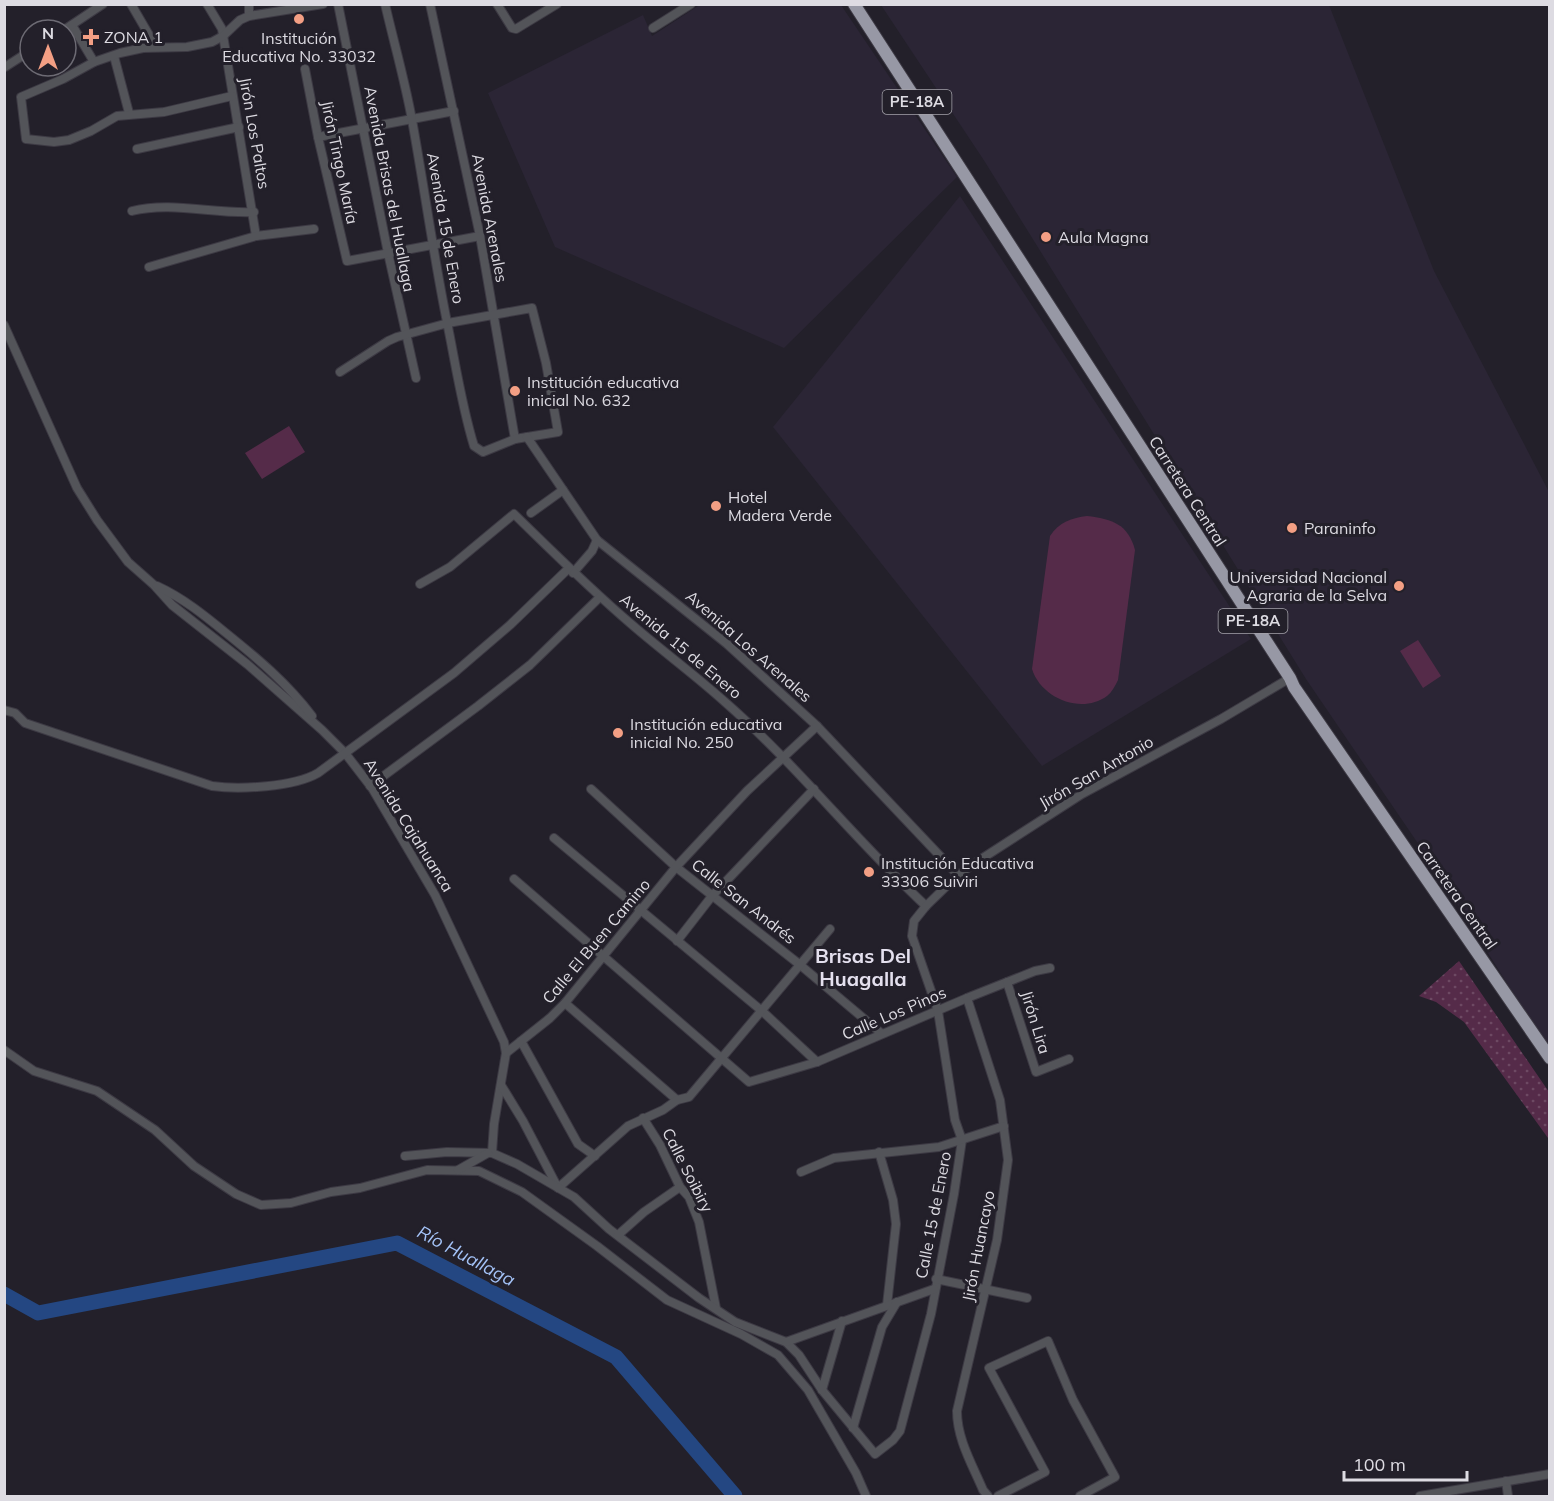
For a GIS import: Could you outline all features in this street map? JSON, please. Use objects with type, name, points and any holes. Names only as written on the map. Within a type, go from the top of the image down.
[{"type":"highway","name":"Carretera Central","points":[[854,4],[1294,687],[1550,1058]]},
{"type":"street","points":[[78,20],[103,4]]},
{"type":"street","points":[[131,4],[156,47]]},
{"type":"street","name":"Jirón Los Paltos","points":[[207,4],[222,29],[254,212],[256,236]]},
{"type":"street","points":[[249,4],[249,16]]},
{"type":"street","points":[[232,96],[164,111],[117,116],[91,131],[69,140],[54,142],[26,139],[21,97],[63,79],[94,62],[130,50],[201,45],[223,36],[240,20],[249,16],[323,4]]},
{"type":"street","name":"Avenida Brisas del Huallaga","points":[[338,4],[405,335],[416,378]]},
{"type":"street","name":"Avenida 15 de Enero","points":[[385,4],[411,118],[432,246],[468,426],[474,446],[483,452],[515,439]]},
{"type":"street","name":"Avenida Arenales","points":[[430,4],[480,236],[515,439]]},
{"type":"street","points":[[497,4],[512,28],[516,29],[557,4]]},
{"type":"street","points":[[653,28],[691,4]]},
{"type":"street","points":[[78,40],[94,62]]},
{"type":"street","points":[[114,56],[129,113]]},
{"type":"street","points":[[5,67],[18,59]]},
{"type":"street","name":"Jirón Tingo María","points":[[305,69],[347,261],[388,253]]},
{"type":"street","points":[[318,136],[454,111]]},
{"type":"street","points":[[137,149],[239,127]]},
{"type":"street","points":[[132,212],[170,207],[254,212]]},
{"type":"street","points":[[149,267],[256,236],[314,229]]},
{"type":"street","points":[[388,253],[480,236]]},
{"type":"street","points":[[340,372],[379,346],[405,335],[448,323],[532,308],[546,363],[558,432],[515,439]]},
{"type":"street","name":"Avenida Cajahuanca","points":[[4,325],[77,488],[128,562],[172,605],[247,664],[345,753],[370,786],[421,870],[445,914],[498,1028],[506,1053],[490,1153]]},
{"type":"street","name":"Avenida Los Arenales","points":[[527,437],[597,540],[728,644],[818,726],[958,875]]},
{"type":"street","points":[[531,513],[563,490]]},
{"type":"street","name":"Avenida 15 de Enero","points":[[420,584],[450,567],[514,514],[600,597],[725,702],[814,789],[892,874],[926,906]]},
{"type":"street","points":[[4,710],[15,713],[25,723],[201,783],[223,788],[245,788],[299,782],[318,773],[454,673],[571,571],[592,551],[597,540]]},
{"type":"street","points":[[370,786],[530,665],[600,597]]},
{"type":"street","name":"Jirón San Antonio","points":[[926,906],[958,875],[1082,794],[1221,719],[1290,678]]},
{"type":"street","name":"Calle El Buen Camino","points":[[506,1053],[565,1003],[676,867],[740,799],[818,726]]},
{"type":"street","name":"Calle San Andrés","points":[[591,789],[676,867],[799,964],[881,1033]]},
{"type":"street","points":[[677,941],[712,896],[814,789]]},
{"type":"street","points":[[554,838],[762,1011],[818,1062]]},
{"type":"street","points":[[514,879],[722,1059]]},
{"type":"street","name":"Calle 15 de Enero","points":[[853,1428],[875,1454],[893,1440],[900,1431],[931,1314],[962,1140],[955,1120],[938,1011],[912,939],[914,921],[926,906]]},
{"type":"street","points":[[558,1188],[628,1126],[663,1110],[677,1100],[689,1097],[830,929]]},
{"type":"street","name":"Calle Los Pinos","points":[[722,1059],[749,1082],[818,1062],[881,1033],[1035,970],[1050,968]]},
{"type":"street","name":"Jirón Lira","points":[[1007,982],[1036,1072],[1070,1059]]},
{"type":"street","name":"Jirón Huancayo","points":[[967,998],[1000,1101],[1008,1160],[997,1240],[957,1411],[957,1425],[965,1448],[988,1497]]},
{"type":"street","points":[[565,1003],[677,1100]]},
{"type":"street","points":[[521,1041],[578,1144],[595,1156]]},
{"type":"street","points":[[4,1050],[34,1071],[97,1091],[155,1130],[194,1166],[236,1194],[261,1205],[291,1203],[427,1170],[479,1171],[522,1192],[667,1300],[741,1334],[778,1355],[808,1390],[856,1473],[866,1497]]},
{"type":"street","points":[[501,1084],[558,1188]]},
{"type":"street","name":"Calle Soibiry","points":[[643,1118],[660,1145],[680,1187],[689,1197],[699,1222],[717,1308]]},
{"type":"street","points":[[801,1172],[834,1158],[939,1147],[1004,1126]]},
{"type":"street","points":[[405,1156],[447,1152],[490,1153],[574,1197],[618,1235],[699,1298],[735,1322],[786,1342],[799,1355],[822,1390],[844,1414],[853,1428]]},
{"type":"street","points":[[879,1152],[896,1224],[887,1305]]},
{"type":"street","points":[[458,1171],[490,1153]]},
{"type":"street","points":[[618,1235],[644,1212],[680,1187]]},
{"type":"street","points":[[936,1279],[1027,1298]]},
{"type":"street","points":[[786,1342],[934,1288]]},
{"type":"street","points":[[853,1428],[882,1327],[897,1302]]},
{"type":"street","points":[[822,1390],[842,1321]]},
{"type":"street","points":[[998,1497],[1045,1472],[989,1368],[1048,1341],[1073,1400],[1115,1477],[1080,1497]]},
{"type":"street","points":[[1419,1497],[1550,1474]]},
{"type":"street","points":[[1506,1481],[1508,1497]]},
{"type":"shaded area","points":[[701,4],[841,5],[957,177],[784,348],[555,247],[488,93],[643,15],[652,36]]},
{"type":"shaded area","name":"Universidad Nacional Agraria de la Selva","points":[[881,5],[1329,5],[1434,271],[1549,492],[1549,1050],[1432,864],[1306,679],[985,162]]},
{"type":"shaded area","name":"Universidad Nacional Agraria de la Selva","points":[[960,196],[1251,639],[1042,766],[773,427]]},
{"type":"shaded area","points":[[289,426],[305,452],[262,479],[245,453]]},
{"type":"shaded area","points":[[1087,516],[1118,524],[1128,534],[1135,550],[1118,680],[1107,696],[1086,704],[1063,700],[1053,695],[1044,688],[1032,669],[1050,536],[1057,527],[1066,522]]},
{"type":"shaded area","points":[[1418,640],[1441,676],[1423,688],[1400,651]]},
{"type":"shaded area","points":[[1459,961],[1549,1092],[1550,1137],[1548,1138],[1464,1022],[1436,1002],[1419,996]]},
{"type":"waterway","name":"Río Huallaga","points":[[4,1294],[38,1313],[397,1243],[616,1357],[735,1496]]},
{"type":"place","name":"Institución Educativa No. 33032","points":[[299,19]]},
{"type":"place","name":"ZONA 1","points":[[91,37]]},
{"type":"place","name":"Aula Magna","points":[[1046,237]]},
{"type":"place","name":"Institución educativa inicial No. 632","points":[[515,391]]},
{"type":"place","name":"Hotel Madera Verde","points":[[716,506]]},
{"type":"place","name":"Paraninfo","points":[[1292,528]]},
{"type":"place","name":"Universidad Nacional Agraria de la Selva","points":[[1399,586]]},
{"type":"place","name":"Institución educativa inicial No. 250","points":[[618,733]]},
{"type":"place","name":"Institución Educativa 33306 Suiviri","points":[[869,872]]},
{"type":"district","name":"Brisas Del Huagalla","points":[[863,968]]}]
